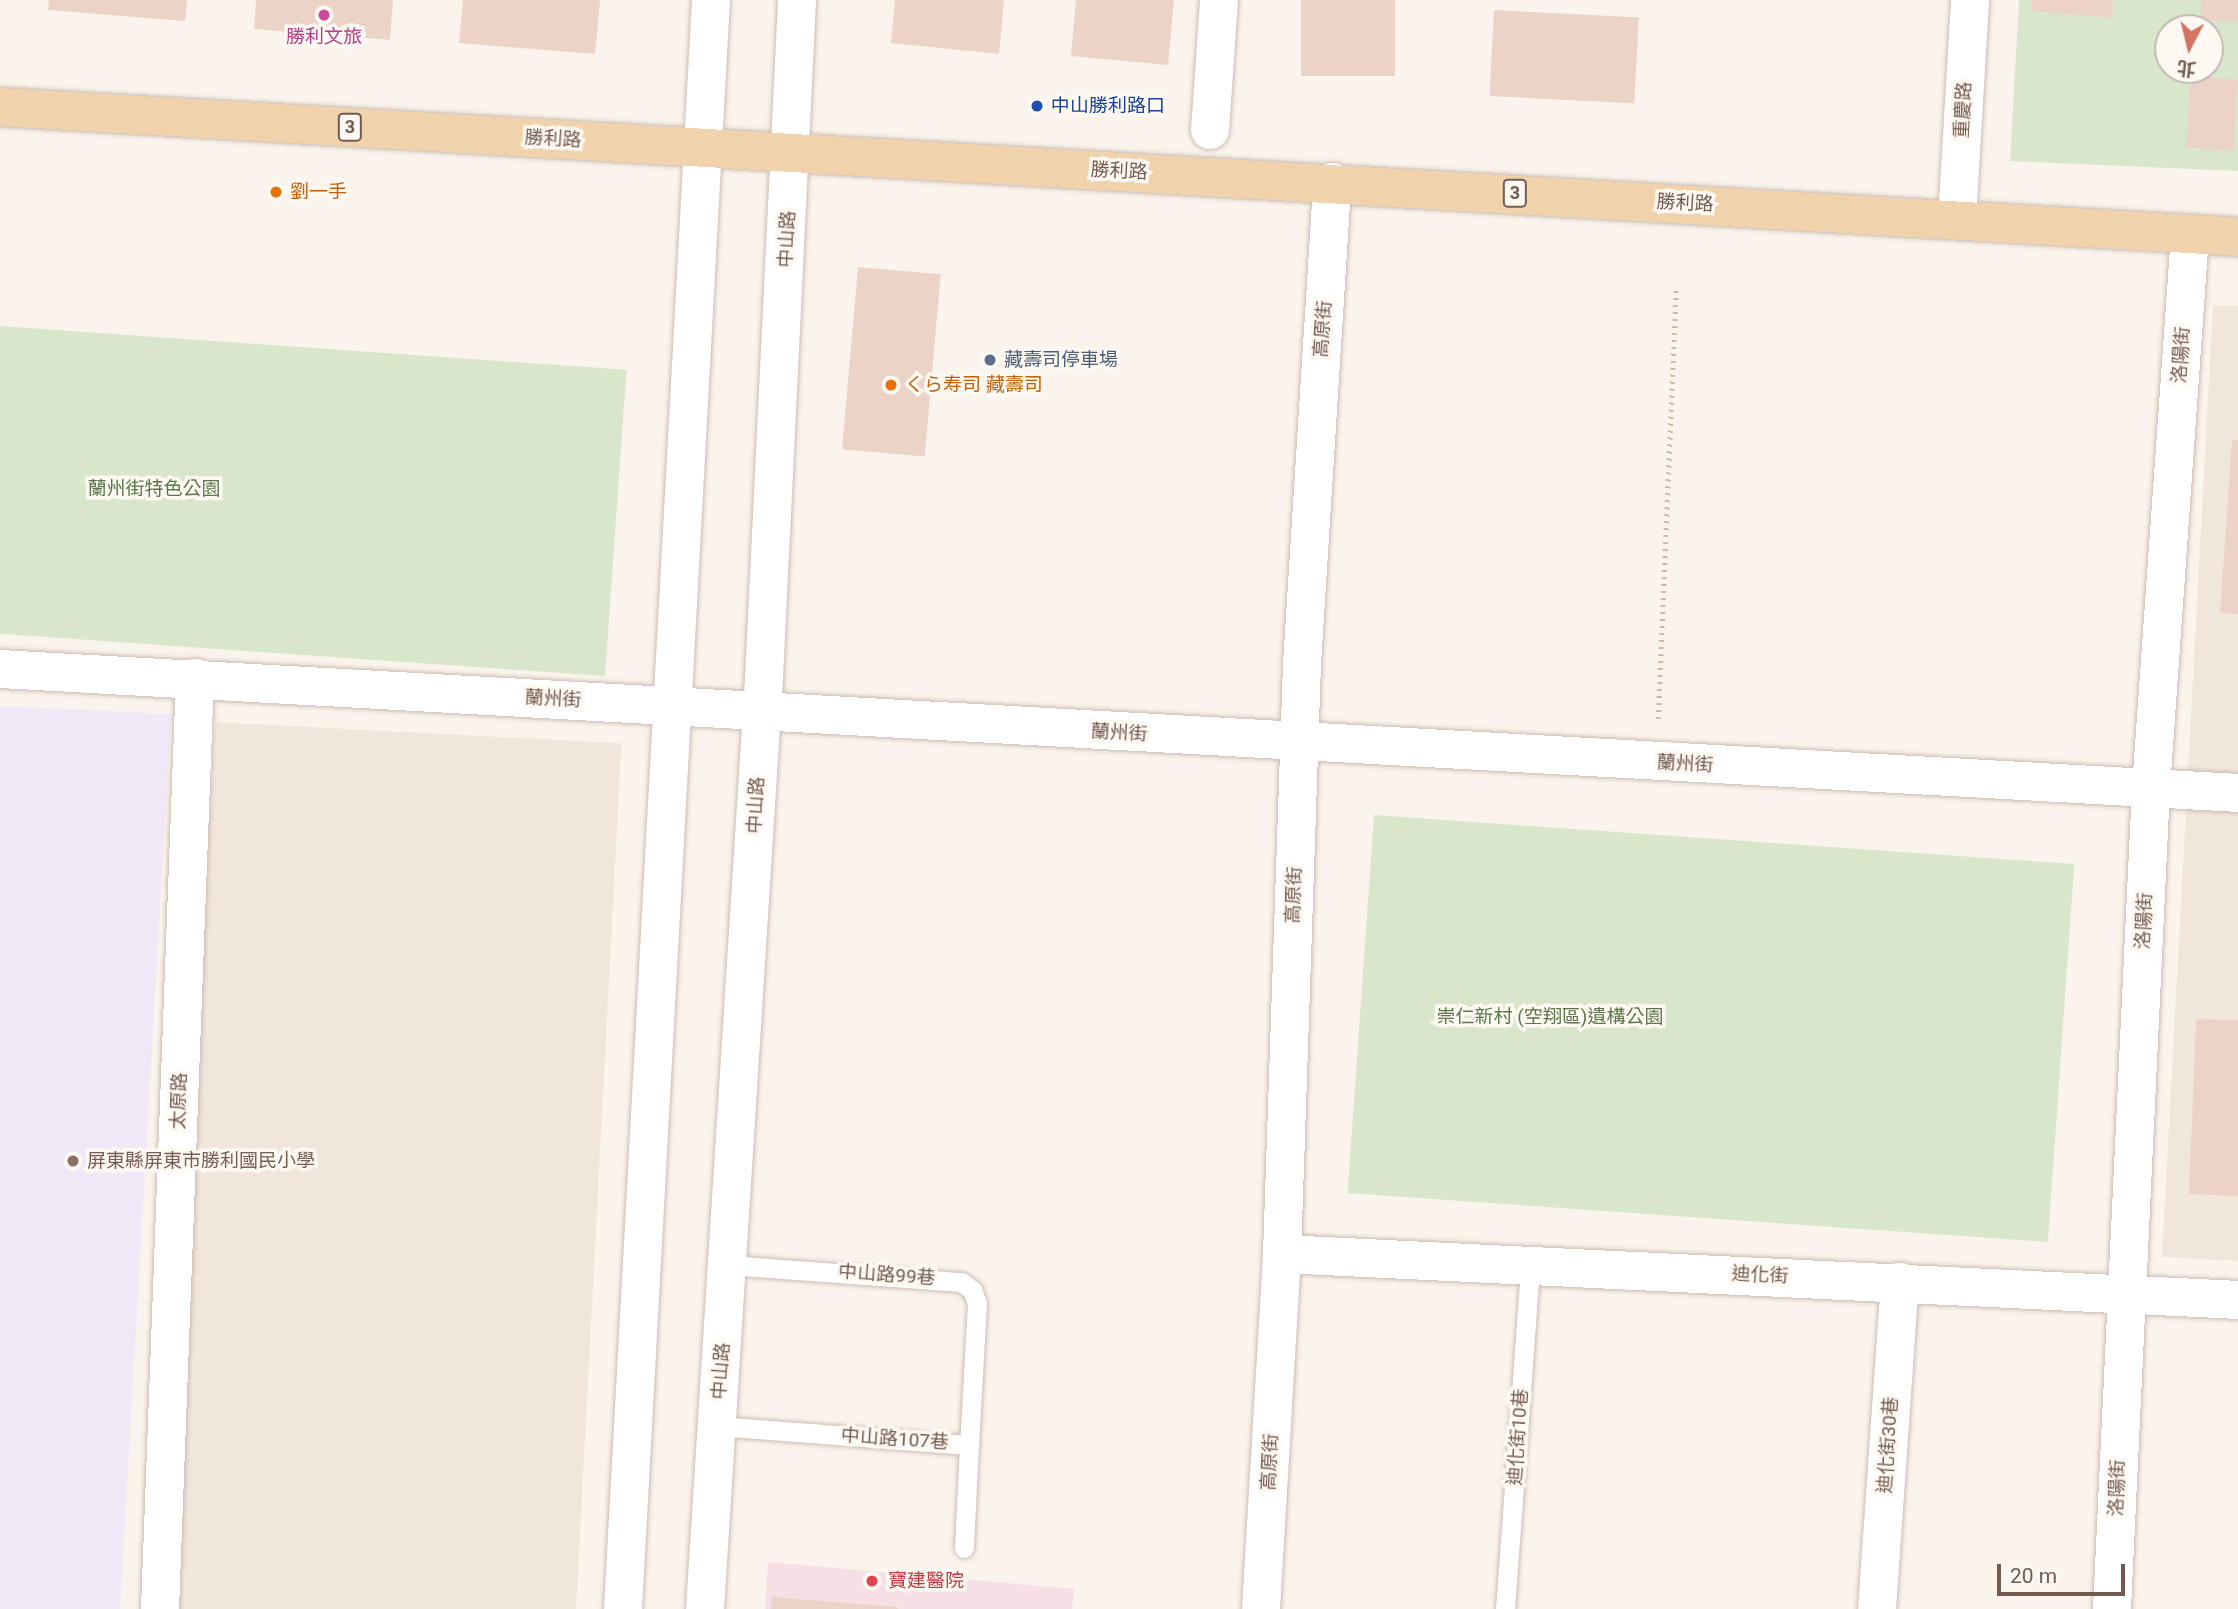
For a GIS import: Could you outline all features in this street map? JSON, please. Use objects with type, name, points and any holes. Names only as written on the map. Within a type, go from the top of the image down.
[{"type":"main road","name":"勝利路","points":[[0,107],[1332,182],[2238,237]]},
{"type":"street","points":[[623,1609],[711,0]]},
{"type":"street","name":"中山路","points":[[705,1609],[761,712],[792,153],[797,0]]},
{"type":"street","points":[[1210,130],[1219,0]]},
{"type":"street","name":"重慶路","points":[[1957,220],[1970,0]]},
{"type":"street","name":"高原街","points":[[1261,1609],[1282,1254],[1298,743],[1332,182]]},
{"type":"street","name":"洛陽街","points":[[2112,1609],[2151,788],[2190,234]]},
{"type":"street","name":"蘭州街","points":[[0,669],[2238,793]]},
{"type":"street","name":"太原路","points":[[160,1609],[195,678]]},
{"type":"street","name":"迪化街","points":[[1282,1254],[2238,1300]]},
{"type":"street","name":"迪化街30巷","points":[[1877,1609],[1900,1282]]},
{"type":"lane","name":"中山路99巷","points":[[728,1265],[961,1282],[972,1290],[977,1303],[969,1445]]},
{"type":"lane","name":"迪化街10巷","points":[[1505,1609],[1531,1265]]},
{"type":"lane","name":"中山路107巷","points":[[717,1426],[969,1445],[964,1548]]},
{"type":"path","points":[[1658,721],[1675,288]]},
{"type":"shaded area","points":[[2213,305],[2238,306],[2238,1261],[2162,1257]]},
{"type":"shaded area","name":"屏東縣屏東市勝利國民小學","points":[[0,706],[171,714],[120,1609],[0,1609]]},
{"type":"shaded area","points":[[215,722],[621,743],[576,1609],[169,1609]]},
{"type":"shaded area","name":"寶建醫院","points":[[768,1562],[1074,1589],[1072,1609],[765,1609]]},
{"type":"green space","points":[[2019,0],[2238,0],[2238,171],[2010,161]]},
{"type":"green space","name":"蘭州街特色公園","points":[[0,326],[626,370],[605,676],[0,634]]},
{"type":"green space","name":"崇仁新村 (空翔區)遺構公園","points":[[1374,815],[2074,864],[2048,1242],[1348,1193]]},
{"type":"building","points":[[49,0],[187,0],[185,21],[48,10]]},
{"type":"building","name":"勝利文旅","points":[[256,0],[393,0],[390,40],[254,29]]},
{"type":"building","points":[[463,0],[600,0],[595,54],[459,43]]},
{"type":"building","points":[[895,0],[1004,0],[999,54],[891,43]]},
{"type":"building","points":[[1076,0],[1174,0],[1168,65],[1071,56]]},
{"type":"building","points":[[1301,0],[1395,0],[1395,76],[1301,76]]},
{"type":"building","points":[[2032,0],[2113,0],[2112,18],[2032,11]]},
{"type":"building","points":[[2201,0],[2238,0],[2238,21],[2224,21],[2224,14],[2201,14]]},
{"type":"building","points":[[1494,10],[1639,18],[1634,103],[1489,96]]},
{"type":"building","points":[[2224,78],[2238,79],[2233,151],[2186,148],[2190,84],[2224,84]]},
{"type":"building","name":"くら寿司 藏壽司","points":[[858,267],[941,274],[925,457],[842,449]]},
{"type":"building","points":[[2232,440],[2238,440],[2238,614],[2220,613]]},
{"type":"building","points":[[2196,1019],[2238,1020],[2238,1196],[2189,1194]]},
{"type":"building","points":[[772,1597],[898,1607],[898,1609],[771,1609]]},
{"type":"place","name":"勝利文旅","points":[[324,15]]},
{"type":"place","name":"中山勝利路口","points":[[1037,106]]},
{"type":"place","name":"劉一手","points":[[276,192]]},
{"type":"place","name":"藏壽司停車場","points":[[990,360]]},
{"type":"place","name":"くら寿司 藏壽司","points":[[891,385]]},
{"type":"place","name":"屏東縣屏東市勝利國民小學","points":[[73,1161]]},
{"type":"place","name":"寶建醫院","points":[[872,1581]]}]
